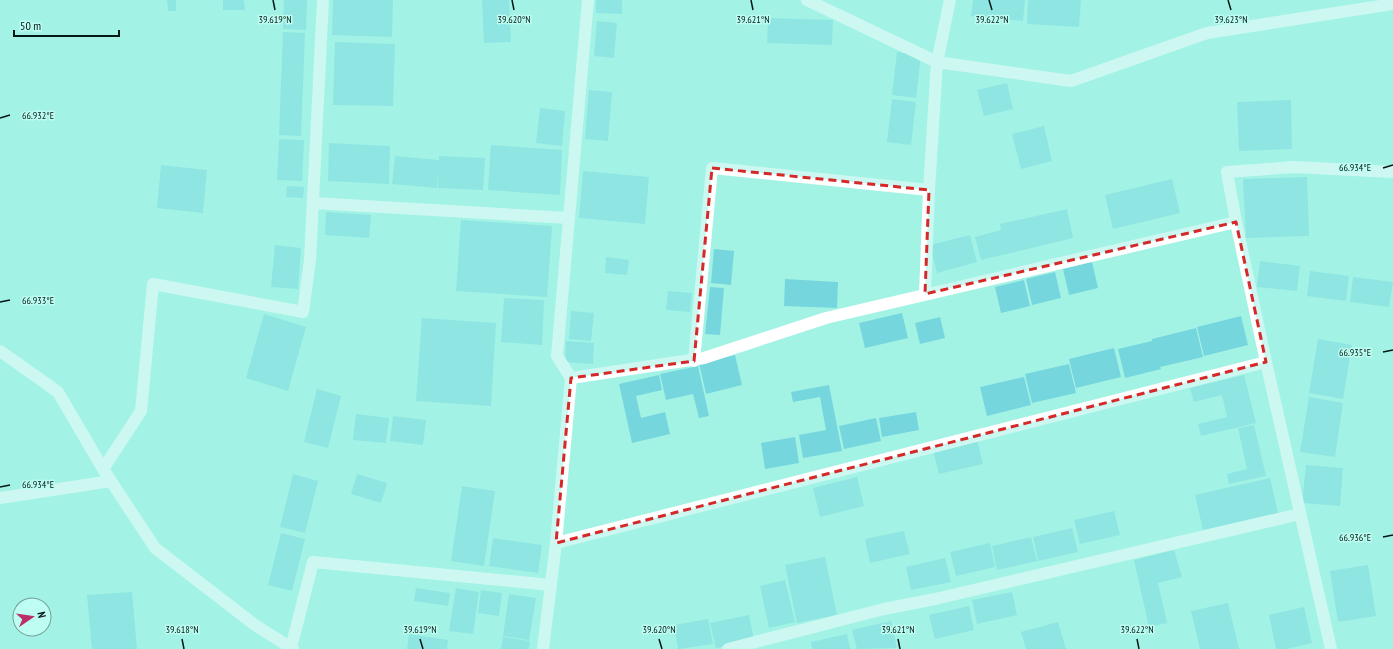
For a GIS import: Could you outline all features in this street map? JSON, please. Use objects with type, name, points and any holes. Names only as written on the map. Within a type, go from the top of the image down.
[{"type":"street","points":[[103,469],[141,411],[153,284],[303,312],[310,260],[323,0]]},
{"type":"street","points":[[543,649],[556,543],[571,378],[557,356],[588,0]]},
{"type":"street","points":[[807,0],[937,62],[1071,81],[1207,33],[1393,4]]},
{"type":"street","points":[[925,294],[929,190],[937,62],[950,0]]},
{"type":"street","points":[[1331,649],[1266,362],[1236,222],[1227,172],[1294,167],[1393,172]]},
{"type":"street","points":[[694,361],[712,168],[929,190]]},
{"type":"street","points":[[313,203],[569,218]]},
{"type":"street","points":[[571,378],[694,361],[826,318],[1236,222]]},
{"type":"street","points":[[0,351],[58,392],[103,469],[154,548],[255,625],[292,648],[314,562],[551,585]]},
{"type":"street","points":[[556,543],[1266,362]]},
{"type":"street","points":[[0,498],[111,480]]},
{"type":"street","points":[[728,649],[884,609],[942,597],[1300,514]]},
{"type":"highlighted area","points":[[712,168],[929,190],[925,294],[1236,222],[1266,362],[556,543],[571,378],[694,361]]},
{"type":"building","points":[[167,0],[176,0],[176,11],[168,11]]},
{"type":"building","points":[[223,0],[244,0],[245,10],[223,10]]},
{"type":"building","points":[[284,0],[307,0],[306,30],[283,29]]},
{"type":"building","points":[[333,0],[393,0],[392,37],[332,35]]},
{"type":"building","points":[[482,0],[509,0],[511,42],[484,43]]},
{"type":"building","points":[[596,0],[622,0],[622,14],[596,13]]},
{"type":"building","points":[[973,0],[1025,0],[1023,21],[971,16]]},
{"type":"building","points":[[1028,0],[1081,0],[1079,27],[1027,24]]},
{"type":"building","points":[[768,18],[833,20],[832,45],[767,43]]},
{"type":"building","points":[[597,21],[617,23],[614,58],[594,56]]},
{"type":"building","points":[[283,32],[305,33],[301,136],[279,135]]},
{"type":"building","points":[[335,42],[395,44],[393,106],[333,105]]},
{"type":"building","points":[[897,52],[921,55],[916,98],[892,95]]},
{"type":"building","points":[[1007,83],[1013,109],[984,116],[977,90]]},
{"type":"building","points":[[589,90],[612,92],[608,141],[585,139]]},
{"type":"building","points":[[892,99],[916,102],[911,145],[887,142]]},
{"type":"building","points":[[1291,100],[1292,149],[1239,151],[1237,102]]},
{"type":"building","points":[[540,108],[565,111],[562,146],[536,143]]},
{"type":"building","points":[[1044,126],[1052,161],[1021,169],[1012,134]]},
{"type":"building","points":[[279,139],[304,140],[302,181],[277,180]]},
{"type":"building","points":[[329,143],[390,146],[389,184],[328,181]]},
{"type":"building","points":[[491,145],[562,150],[560,195],[488,190]]},
{"type":"building","points":[[395,156],[439,160],[439,156],[485,158],[483,190],[438,188],[438,171],[437,188],[392,184]]},
{"type":"building","points":[[161,165],[207,170],[203,213],[157,208]]},
{"type":"building","points":[[583,171],[649,177],[645,224],[579,218]]},
{"type":"building","points":[[1307,177],[1309,236],[1246,238],[1243,179]]},
{"type":"building","points":[[1172,179],[1180,213],[1113,229],[1105,195]]},
{"type":"building","points":[[287,186],[304,187],[303,198],[286,197]]},
{"type":"building","points":[[1067,209],[1073,238],[981,260],[975,237],[1001,230],[1000,224]]},
{"type":"building","points":[[326,212],[371,215],[369,238],[325,235]]},
{"type":"building","points":[[461,220],[552,226],[547,297],[456,291]]},
{"type":"building","points":[[970,235],[977,262],[937,273],[930,245]]},
{"type":"building","points":[[275,245],[301,248],[298,289],[271,287]]},
{"type":"building","points":[[714,249],[734,251],[731,285],[711,283]]},
{"type":"building","points":[[606,257],[629,260],[627,275],[605,273]]},
{"type":"building","points":[[1260,261],[1300,266],[1297,291],[1257,287]]},
{"type":"building","points":[[1092,262],[1098,288],[1069,295],[1063,269]]},
{"type":"building","points":[[1310,271],[1349,276],[1346,301],[1307,296]]},
{"type":"building","points":[[1055,272],[1061,298],[1032,305],[1026,279]]},
{"type":"building","points":[[1353,277],[1393,282],[1389,307],[1350,302]]},
{"type":"building","points":[[785,279],[838,282],[837,308],[784,306]]},
{"type":"building","points":[[1024,280],[1030,306],[1001,313],[995,287]]},
{"type":"building","points":[[710,287],[724,288],[720,335],[705,334]]},
{"type":"building","points":[[668,291],[692,293],[690,312],[666,310]]},
{"type":"building","points":[[504,298],[544,300],[542,345],[501,342]]},
{"type":"building","points":[[571,311],[594,313],[591,341],[569,339]]},
{"type":"building","points":[[902,313],[908,338],[865,348],[859,323]]},
{"type":"building","points":[[264,314],[306,327],[288,391],[246,378]]},
{"type":"building","points":[[1241,316],[1248,345],[1204,356],[1197,327]]},
{"type":"building","points":[[940,317],[945,338],[920,344],[915,323]]},
{"type":"building","points":[[422,318],[496,323],[491,406],[416,401]]},
{"type":"building","points":[[1196,328],[1203,357],[1160,367],[1161,369],[1125,378],[1118,349]]},
{"type":"building","points":[[1318,339],[1352,345],[1343,399],[1309,393]]},
{"type":"building","points":[[566,341],[594,343],[593,364],[565,362]]},
{"type":"building","points":[[1114,348],[1121,377],[1076,388],[1069,359]]},
{"type":"building","points":[[735,355],[742,385],[706,394],[699,363]]},
{"type":"building","points":[[1069,364],[1076,393],[1032,403],[1025,374]]},
{"type":"building","points":[[698,366],[709,416],[699,418],[693,394],[666,400],[660,374]]},
{"type":"building","points":[[659,375],[662,390],[636,396],[641,418],[665,412],[670,434],[632,443],[619,384]]},
{"type":"building","points":[[1244,375],[1256,423],[1201,436],[1198,424],[1227,417],[1222,395],[1194,402],[1190,388]]},
{"type":"building","points":[[1024,377],[1031,405],[987,416],[980,387]]},
{"type":"building","points":[[829,385],[842,451],[803,458],[799,435],[826,430],[820,397],[793,402],[791,392]]},
{"type":"building","points":[[317,389],[341,396],[328,448],[304,442]]},
{"type":"building","points":[[1309,397],[1343,403],[1335,457],[1300,452]]},
{"type":"building","points":[[916,412],[919,430],[882,437],[879,418]]},
{"type":"building","points":[[356,414],[389,418],[386,443],[353,440]]},
{"type":"building","points":[[393,416],[426,420],[423,445],[390,441]]},
{"type":"building","points":[[876,418],[881,441],[844,449],[839,426]]},
{"type":"building","points":[[1254,425],[1266,476],[1229,484],[1227,474],[1247,469],[1238,428]]},
{"type":"building","points":[[976,435],[983,464],[939,474],[932,446]]},
{"type":"building","points":[[795,437],[799,463],[765,469],[761,443]]},
{"type":"building","points":[[1306,465],[1343,468],[1340,506],[1302,503]]},
{"type":"building","points":[[293,474],[318,481],[305,533],[280,527]]},
{"type":"building","points":[[357,474],[387,483],[381,503],[351,494]]},
{"type":"building","points":[[857,477],[864,506],[820,517],[813,488]]},
{"type":"building","points":[[1270,478],[1278,513],[1203,530],[1195,495]]},
{"type":"building","points":[[462,486],[495,491],[484,566],[451,561]]},
{"type":"building","points":[[1114,511],[1120,535],[1080,544],[1074,520]]},
{"type":"building","points":[[1072,528],[1078,552],[1038,561],[1033,537]]},
{"type":"building","points":[[904,531],[910,554],[870,563],[865,539]]},
{"type":"building","points":[[281,533],[305,539],[292,591],[268,585]]},
{"type":"building","points":[[1031,537],[1037,561],[997,570],[992,546]]},
{"type":"building","points":[[493,538],[542,545],[538,573],[489,566]]},
{"type":"building","points":[[990,543],[995,567],[956,576],[950,552]]},
{"type":"building","points":[[1174,550],[1182,577],[1158,583],[1167,623],[1149,627],[1134,560]]},
{"type":"building","points":[[825,557],[837,615],[797,623],[785,565]]},
{"type":"building","points":[[945,558],[951,582],[911,590],[906,567]]},
{"type":"building","points":[[1368,565],[1376,616],[1338,622],[1330,571]]},
{"type":"building","points":[[785,580],[795,622],[769,628],[760,586]]},
{"type":"building","points":[[416,588],[450,593],[448,606],[414,601]]},
{"type":"building","points":[[456,588],[479,592],[473,634],[449,631]]},
{"type":"building","points":[[481,590],[502,593],[499,616],[478,613]]},
{"type":"building","points":[[132,592],[137,649],[92,649],[87,595]]},
{"type":"building","points":[[1012,592],[1017,615],[977,624],[972,600]]},
{"type":"building","points":[[509,594],[536,598],[529,640],[503,636]]},
{"type":"building","points":[[1228,603],[1239,649],[1200,649],[1191,611]]},
{"type":"building","points":[[969,606],[974,630],[935,639],[929,615]]},
{"type":"building","points":[[1304,607],[1312,643],[1287,649],[1276,649],[1269,615]]},
{"type":"building","points":[[749,615],[754,640],[716,648],[710,623]]},
{"type":"building","points":[[708,619],[713,644],[678,649],[674,625]]},
{"type":"building","points":[[891,621],[897,648],[857,649],[852,630]]},
{"type":"building","points":[[1058,622],[1066,649],[1026,649],[1021,632]]},
{"type":"building","points":[[409,634],[448,640],[447,649],[407,649]]},
{"type":"building","points":[[847,634],[850,649],[812,649],[811,642]]},
{"type":"building","points":[[503,637],[530,641],[529,649],[501,649]]}]
